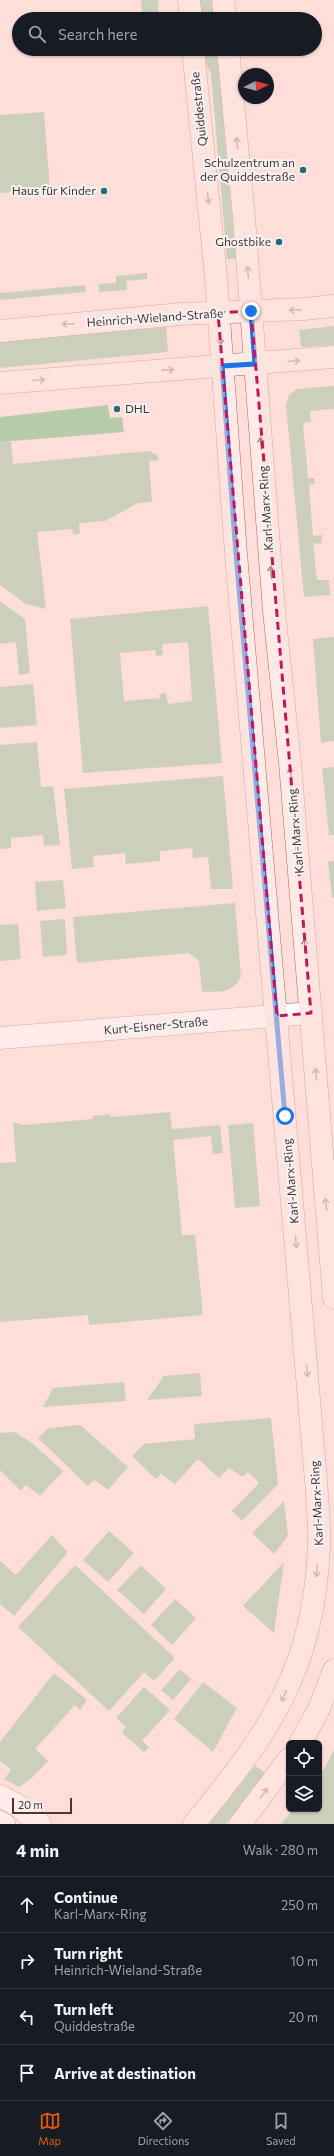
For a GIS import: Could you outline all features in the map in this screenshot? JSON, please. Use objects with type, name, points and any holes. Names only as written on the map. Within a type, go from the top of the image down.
[{"type":"main road","points":[[189,0],[190,12]]},
{"type":"main road","points":[[223,0],[224,12]]},
{"type":"main road","name":"Quiddestraße","points":[[194,56],[218,313]]},
{"type":"main road","points":[[229,56],[244,218],[255,364]]},
{"type":"main road","name":"Heinrich-Wieland-Straße","points":[[0,330],[182,314],[334,306]]},
{"type":"main road","name":"Karl-Marx-Ring","points":[[194,1824],[250,1755],[278,1709],[293,1677],[303,1651],[313,1606],[317,1579],[319,1546],[316,1468],[236,547],[218,313]]},
{"type":"main road","points":[[0,383],[334,357]]},
{"type":"main road","name":"Karl-Marx-Ring","points":[[255,364],[274,611],[290,763],[334,1298]]},
{"type":"main road","points":[[302,1740],[319,1709],[334,1670]]},
{"type":"main road","points":[[240,1824],[286,1763]]},
{"type":"street","name":"Kurt-Eisner-Straße","points":[[0,1038],[311,1013]]},
{"type":"street","points":[[0,1796],[17,1806],[40,1824]]},
{"type":"street","points":[[0,1822],[4,1824]]},
{"type":"highlighted area","points":[[251,311],[311,1013],[277,1016],[218,313]]},
{"type":"green space","points":[[141,0],[158,0],[159,12],[142,12]]},
{"type":"green space","points":[[195,0],[212,0],[213,12],[196,12]]},
{"type":"green space","points":[[202,56],[218,56],[236,259],[227,259],[211,74]]},
{"type":"green space","points":[[44,112],[50,189],[0,193],[0,115]]},
{"type":"green space","points":[[147,273],[147,279],[126,281],[127,290],[99,292],[99,284],[116,283],[116,276]]},
{"type":"green space","points":[[85,285],[86,292],[0,300],[0,293]]},
{"type":"green space","points":[[166,325],[168,352],[0,368],[0,339]]},
{"type":"green space","points":[[334,326],[334,345],[301,347],[299,330]]},
{"type":"green space","points":[[334,386],[334,409],[310,411],[311,422],[303,423],[308,478],[314,478],[315,484],[309,485],[313,536],[322,535],[322,543],[313,544],[317,580],[329,580],[330,595],[304,597],[286,405],[289,395],[297,389]]},
{"type":"green space","points":[[108,405],[110,418],[122,417],[124,432],[0,442],[0,417]]},
{"type":"green space","points":[[0,442],[11,442],[13,464],[149,451],[157,455],[159,460],[149,461],[152,502],[138,503],[105,521],[79,523],[80,534],[73,534],[72,529],[37,532],[46,609],[26,604],[0,585]]},
{"type":"green space","points":[[0,601],[25,619],[30,673],[19,675],[16,642],[0,644]]},
{"type":"green space","points":[[208,606],[222,763],[83,773],[70,619]],"holes":[[[188,642],[192,701],[168,704],[166,693],[159,694],[160,698],[124,701],[120,653],[155,650],[156,656],[163,655],[162,644]]]},
{"type":"green space","points":[[334,637],[334,741],[321,743],[313,639]]},
{"type":"green space","points":[[33,684],[37,725],[0,728],[0,687]]},
{"type":"green space","points":[[37,742],[41,787],[53,786],[60,845],[44,846],[43,835],[11,838],[11,848],[0,849],[0,745]]},
{"type":"green space","points":[[334,767],[334,835],[329,835],[322,768]]},
{"type":"green space","points":[[223,776],[233,889],[211,889],[208,857],[193,858],[192,848],[160,851],[160,861],[126,864],[125,853],[93,856],[94,867],[72,869],[64,789]]},
{"type":"green space","points":[[334,861],[334,898],[332,898],[328,862]]},
{"type":"green space","points":[[63,880],[66,908],[37,911],[35,882]]},
{"type":"green space","points":[[235,903],[241,977],[233,987],[224,991],[202,992],[199,961],[189,953],[77,963],[73,917]]},
{"type":"green space","points":[[65,919],[67,955],[43,957],[40,921]]},
{"type":"green space","points":[[18,924],[21,959],[0,961],[0,925]]},
{"type":"green space","points":[[170,1112],[172,1129],[220,1125],[223,1153],[213,1154],[211,1136],[173,1140],[182,1235],[195,1235],[203,1315],[89,1325],[88,1315],[0,1322],[0,1163],[16,1162],[13,1122],[23,1125],[93,1119],[93,1116],[110,1114],[111,1117]]},
{"type":"green space","points":[[253,1123],[260,1206],[235,1208],[228,1125]]},
{"type":"green space","points":[[200,1373],[202,1396],[147,1400],[164,1376]]},
{"type":"green space","points":[[124,1382],[126,1401],[43,1407],[53,1388]]},
{"type":"green space","points":[[271,1418],[278,1484],[242,1521],[232,1511],[259,1483],[248,1472],[242,1477],[229,1468],[219,1478],[198,1459],[175,1484],[161,1474],[156,1479],[132,1456],[144,1444],[195,1439],[194,1424]]},
{"type":"green space","points":[[80,1425],[128,1467],[108,1490],[94,1480],[88,1486],[38,1438],[49,1428]]},
{"type":"green space","points":[[15,1432],[33,1444],[63,1471],[40,1496],[26,1485],[21,1491],[0,1470],[0,1433]]},
{"type":"green space","points":[[284,1501],[288,1536],[274,1554],[252,1533]]},
{"type":"green space","points":[[109,1531],[134,1553],[108,1582],[83,1560]]},
{"type":"green space","points":[[52,1535],[68,1552],[14,1616],[0,1604],[0,1561],[16,1575]]},
{"type":"green space","points":[[284,1562],[274,1633],[243,1606]]},
{"type":"green space","points":[[75,1565],[175,1658],[154,1681],[144,1672],[109,1711],[18,1627]]},
{"type":"green space","points":[[141,1565],[166,1589],[144,1614],[117,1590]]},
{"type":"green space","points":[[175,1599],[196,1618],[172,1645],[151,1625]]},
{"type":"green space","points":[[180,1669],[191,1679],[173,1700],[161,1690]]},
{"type":"green space","points":[[54,1673],[87,1700],[80,1710],[75,1705],[35,1749],[48,1761],[32,1778],[19,1787],[4,1779],[11,1770],[0,1761],[0,1742]]},
{"type":"green space","points":[[203,1682],[237,1708],[213,1752],[174,1719]]},
{"type":"green space","points":[[144,1687],[170,1710],[142,1741],[149,1747],[144,1752],[122,1733],[126,1727],[116,1718]]},
{"type":"green space","points":[[334,1750],[334,1824],[281,1824],[291,1812],[322,1812],[322,1772]]},
{"type":"green space","points":[[255,1766],[266,1773],[226,1824],[207,1824]]},
{"type":"place","name":"Schulzentrum an der Quiddestraße","points":[[303,170]]},
{"type":"place","name":"Haus für Kinder","points":[[104,191]]},
{"type":"place","name":"Ghostbike","points":[[279,242]]},
{"type":"place","name":"DHL","points":[[117,409]]},
{"type":"route","points":[[251,311],[255,364],[222,366],[236,554],[285,1116]]}]
